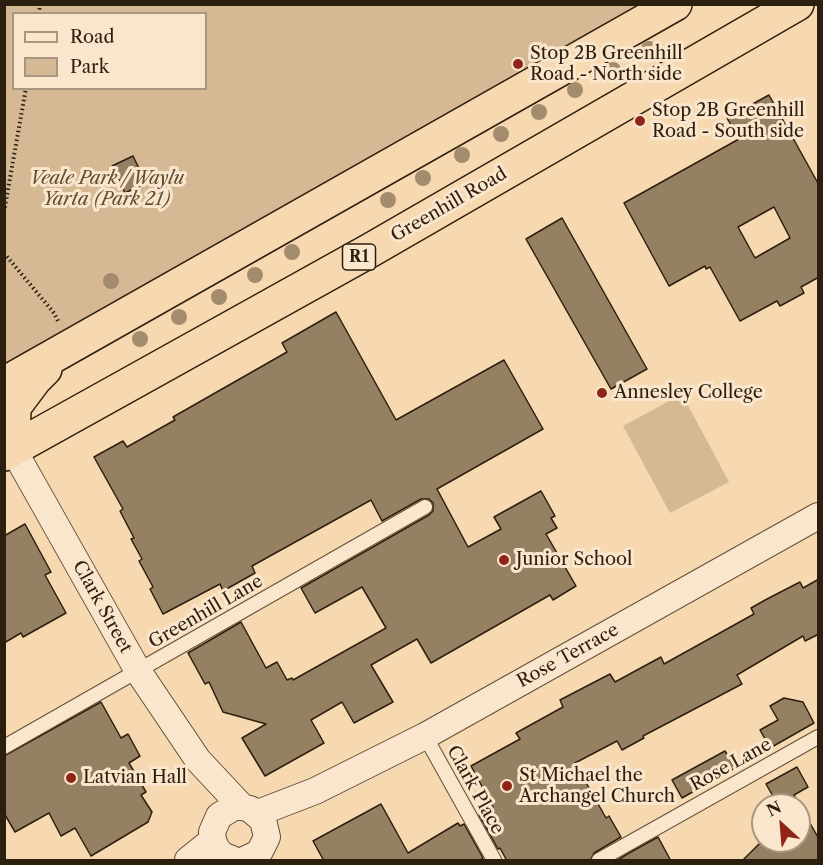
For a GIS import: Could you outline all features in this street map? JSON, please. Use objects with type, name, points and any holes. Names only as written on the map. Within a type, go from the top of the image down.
[{"type":"highway","points":[[4,384],[675,4]]},
{"type":"highway","name":"Greenhill Road","points":[[9,452],[369,251],[797,4]]},
{"type":"highway","points":[[9,452],[14,407],[34,379],[72,346]]},
{"type":"street","name":"Clark Street","points":[[9,452],[138,671],[198,760],[241,844]]},
{"type":"street","name":"Rose Terrace","points":[[188,861],[241,844],[315,791],[425,736],[819,516]]},
{"type":"street","name":"Clark Street","points":[[198,760],[219,816],[214,823],[241,844]]},
{"type":"lane","name":"Greenhill Lane","points":[[4,747],[425,507]]},
{"type":"lane","name":"Clark Place","points":[[425,736],[494,861]]},
{"type":"lane","name":"Rose Lane","points":[[599,861],[819,737]]},
{"type":"path","points":[[4,212],[26,90]]},
{"type":"path","points":[[4,253],[54,313],[72,346]]},
{"type":"green space","name":"Veale Park / Waylu Yarta (Park 21)","points":[[5,5],[638,5],[5,364]]},
{"type":"green space","points":[[682,394],[729,482],[670,513],[623,426]]},
{"type":"building","points":[[769,95],[819,185],[819,277],[801,287],[804,293],[780,306],[777,301],[740,321],[710,267],[706,269],[705,266],[669,286],[624,203],[739,139],[727,118]],"holes":[[[774,207],[790,238],[755,258],[738,227]]]},
{"type":"building","points":[[133,156],[146,183],[125,193],[112,166]]},
{"type":"building","points":[[562,218],[647,369],[611,389],[526,239]]},
{"type":"building","points":[[336,312],[396,420],[504,360],[543,429],[437,489],[468,547],[501,529],[494,517],[541,491],[555,516],[551,518],[557,528],[546,534],[576,586],[553,600],[550,595],[431,663],[417,639],[371,665],[393,702],[354,723],[342,702],[311,720],[324,743],[265,776],[242,738],[266,724],[223,712],[209,682],[205,684],[188,653],[241,622],[266,668],[277,662],[287,680],[292,678],[293,680],[386,628],[362,587],[315,613],[301,588],[429,515],[433,511],[433,503],[429,499],[421,499],[382,521],[371,500],[252,566],[255,573],[223,591],[220,584],[163,614],[150,589],[153,587],[139,561],[142,559],[120,511],[123,509],[94,457],[123,441],[127,447],[175,420],[173,417],[287,352],[282,343]]},
{"type":"building","points":[[25,524],[51,572],[45,575],[66,613],[23,637],[21,633],[4,643],[4,536]]},
{"type":"building","points":[[819,579],[819,634],[805,641],[803,636],[737,675],[742,684],[643,736],[644,738],[622,750],[617,741],[575,763],[606,818],[609,816],[621,837],[594,853],[590,861],[507,861],[479,815],[493,807],[471,766],[520,739],[516,733],[563,707],[560,700],[610,674],[615,682],[661,657],[664,664],[754,614],[751,608],[767,599],[800,582],[803,588]]},
{"type":"building","points":[[784,698],[803,702],[814,723],[770,748],[760,730],[778,720],[770,706]]},
{"type":"building","name":"Latvian Hall","points":[[101,702],[121,738],[128,734],[140,756],[129,763],[146,792],[141,795],[152,812],[148,822],[91,856],[75,828],[61,836],[49,813],[15,832],[4,813],[4,756]]},
{"type":"building","points":[[725,751],[735,768],[682,798],[672,780]]},
{"type":"building","points":[[797,767],[808,787],[798,793],[771,793],[766,784]]},
{"type":"building","points":[[381,804],[408,853],[458,823],[460,826],[464,824],[483,858],[479,861],[324,861],[313,841]]},
{"type":"building","points":[[811,825],[819,839],[819,861],[742,861],[751,852],[811,853]]},
{"type":"building","points":[[658,837],[671,861],[616,861],[629,853]]},
{"type":"place","name":"Stop 2B Greenhill Road - North side","points":[[518,64]]},
{"type":"place","name":"Stop 2B Greenhill Road - South side","points":[[640,121]]},
{"type":"place","name":"Annesley College","points":[[602,393]]},
{"type":"place","name":"Junior School","points":[[504,560]]},
{"type":"place","name":"Latvian Hall","points":[[71,778]]},
{"type":"place","name":"St Michael the Archangel Church","points":[[507,786]]}]
